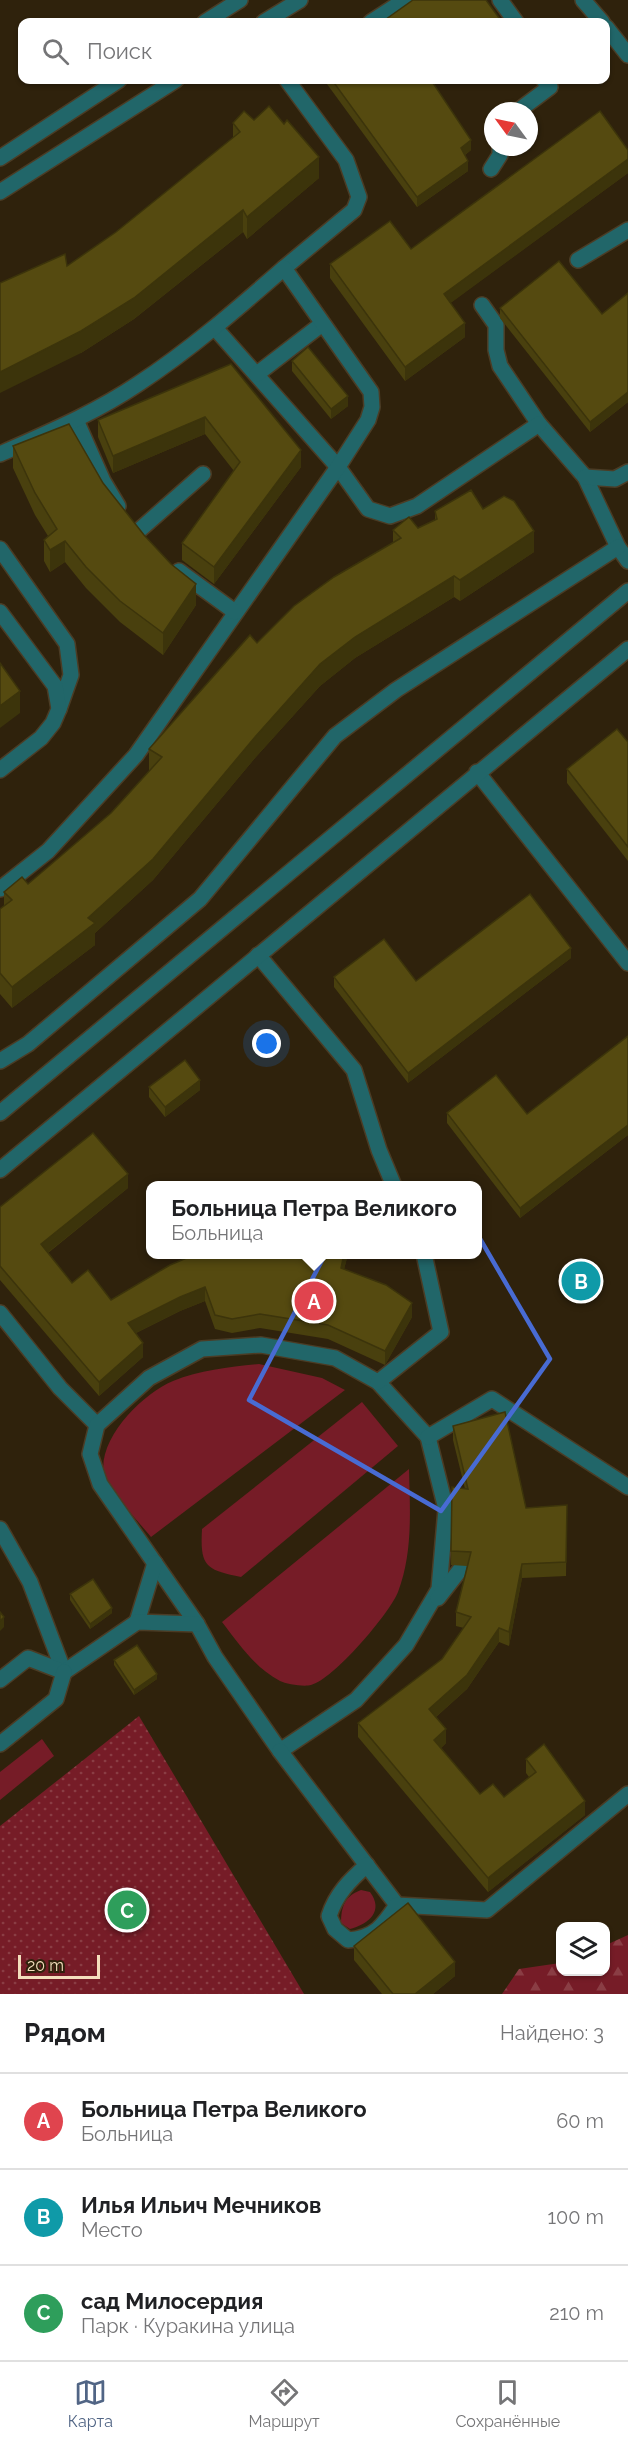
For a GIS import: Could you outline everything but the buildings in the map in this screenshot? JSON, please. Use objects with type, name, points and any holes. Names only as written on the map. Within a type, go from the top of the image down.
[{"type":"street","points":[[212,18],[240,0]]},
{"type":"street","points":[[271,18],[300,0]]},
{"type":"street","points":[[377,18],[405,0]]},
{"type":"street","points":[[500,0],[513,18]]},
{"type":"street","points":[[583,0],[599,18]]},
{"type":"street","points":[[610,32],[628,55]]},
{"type":"street","points":[[0,158],[113,84]]},
{"type":"street","points":[[0,192],[170,84]]},
{"type":"street","points":[[0,454],[76,420],[138,384],[215,328],[354,210],[359,197],[346,160],[290,84]]},
{"type":"street","points":[[530,102],[550,87],[547,84]]},
{"type":"street","points":[[491,169],[499,156]]},
{"type":"street","points":[[578,260],[628,230]]},
{"type":"street","points":[[0,889],[48,851],[136,755],[368,420],[372,407],[371,392],[285,268]]},
{"type":"street","points":[[482,305],[496,325],[495,350],[500,366],[539,424],[585,477],[618,547],[628,561]]},
{"type":"street","points":[[257,374],[322,324]]},
{"type":"street","points":[[215,328],[338,466],[369,509],[390,516],[417,506],[539,424]]},
{"type":"street","points":[[76,420],[103,481],[133,529],[203,474]]},
{"type":"street","points":[[585,477],[615,480],[628,472]]},
{"type":"street","points":[[0,1061],[28,1044],[200,899],[335,736],[396,690],[618,547]]},
{"type":"street","points":[[0,549],[67,644],[71,675],[53,723],[41,738],[0,770]]},
{"type":"street","points":[[166,562],[235,612]]},
{"type":"street","points":[[0,1113],[628,591]]},
{"type":"street","points":[[0,612],[55,686],[59,709]]},
{"type":"street","points":[[0,1170],[628,649]]},
{"type":"street","points":[[477,772],[628,963]]},
{"type":"street","points":[[258,955],[354,1070],[379,1150],[392,1181]]},
{"type":"street","points":[[378,1382],[441,1332],[425,1259]]},
{"type":"street","points":[[0,1313],[60,1388],[97,1425]]},
{"type":"street","points":[[280,1751],[356,1700],[406,1645],[439,1589],[446,1509],[428,1437],[378,1382],[335,1358],[261,1345],[202,1349],[150,1378],[97,1425],[90,1454],[100,1484],[197,1624],[215,1657],[280,1751],[397,1905],[487,1910],[628,1794]]},
{"type":"street","points":[[428,1437],[492,1399],[628,1487]]},
{"type":"street","points":[[437,1467],[462,1502]]},
{"type":"street","points":[[0,1529],[30,1582],[64,1672],[56,1699],[0,1744]]},
{"type":"street","points":[[136,1622],[155,1563]]},
{"type":"street","points":[[423,1617],[462,1566]]},
{"type":"street","points":[[64,1672],[136,1622],[197,1624]]},
{"type":"street","points":[[0,1680],[28,1658],[64,1672]]},
{"type":"street","points":[[366,1864],[334,1900],[329,1916],[335,1929],[348,1940],[366,1938],[384,1924],[397,1905]]},
{"type":"highlighted area","points":[[465,1213],[550,1359],[441,1511],[249,1400],[341,1224]]},
{"type":"green space","points":[[259,1364],[322,1378],[345,1390],[151,1537],[117,1497],[104,1475],[107,1447],[115,1433],[124,1419],[148,1396],[173,1381],[205,1372]]},
{"type":"green space","points":[[362,1402],[398,1446],[241,1577],[219,1572],[207,1564],[202,1551],[202,1529]]},
{"type":"green space","points":[[409,1469],[408,1547],[403,1577],[393,1602],[360,1644],[321,1680],[311,1685],[300,1685],[283,1682],[271,1676],[248,1655],[222,1622]]},
{"type":"green space","points":[[139,1716],[304,1994],[0,1994],[0,1826]]},
{"type":"green space","points":[[42,1739],[54,1756],[0,1800],[0,1772]]},
{"type":"green space","points":[[361,1890],[370,1892],[374,1899],[375,1911],[363,1924],[350,1929],[341,1923],[343,1907],[351,1895]]},
{"type":"green space","points":[[628,1935],[628,1994],[502,1994],[519,1969],[556,1964],[556,1976],[610,1976],[610,1943]]},
{"type":"place","name":"Илья Ильич Мечников","points":[[581,1281]]},
{"type":"place","name":"Больница Петра Великого","points":[[314,1301]]},
{"type":"place","name":"сад Милосердия","points":[[127,1910]]}]
